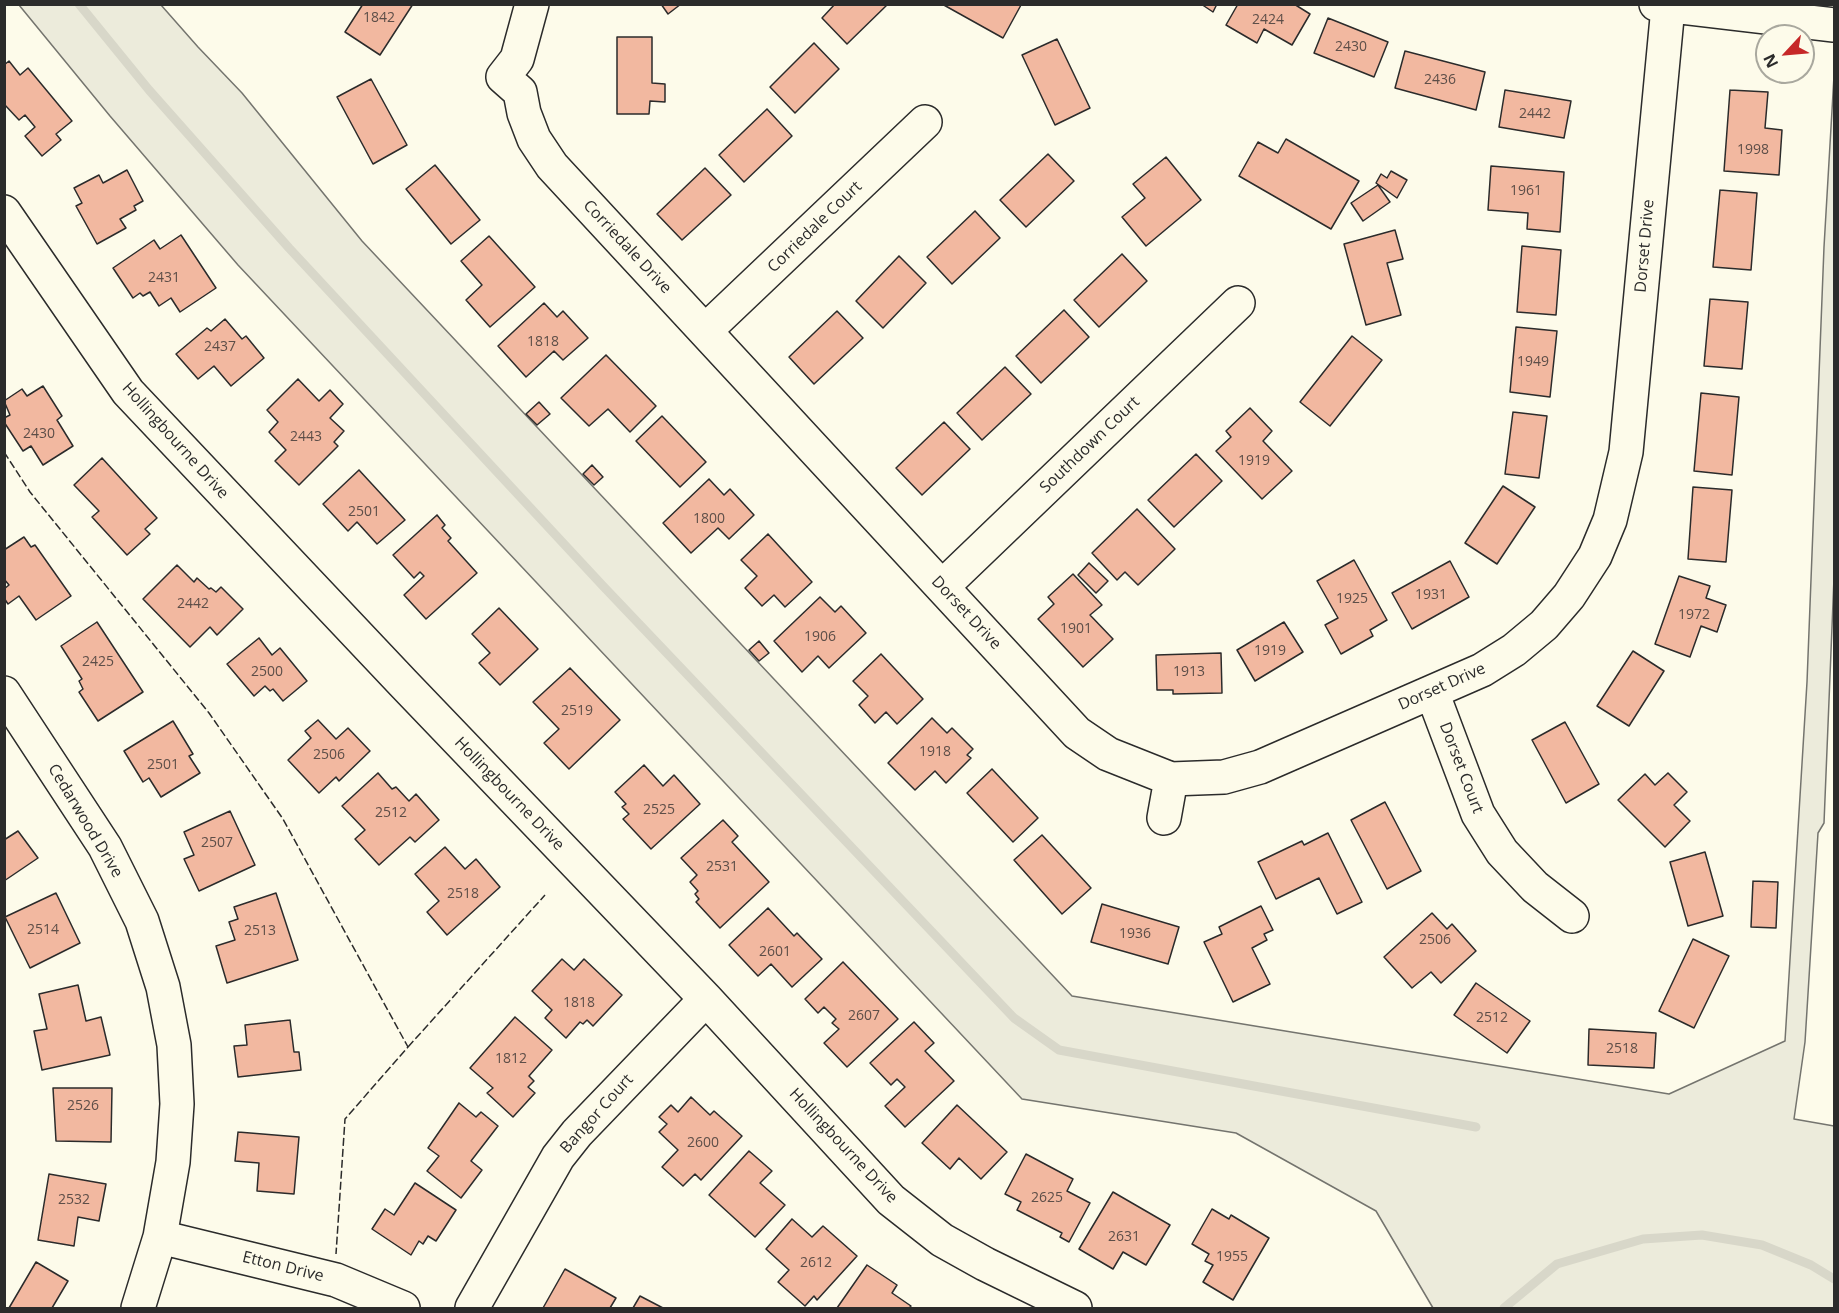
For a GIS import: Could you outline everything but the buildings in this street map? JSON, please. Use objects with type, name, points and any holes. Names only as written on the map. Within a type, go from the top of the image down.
[{"type":"street","name":"Corriedale Drive","points":[[532,4],[517,59],[503,76],[520,92],[524,114],[534,139],[552,166],[827,463]]},
{"type":"street","points":[[1662,6],[1834,25]]},
{"type":"street","name":"Dorset Drive","points":[[827,463],[1077,733],[1108,754],[1171,779],[1224,777],[1260,767],[1482,670],[1514,650],[1544,625],[1569,596],[1595,556],[1610,520],[1626,452],[1662,6]]},
{"type":"street","name":"Corriedale Court","points":[[705,332],[925,122]]},
{"type":"street","name":"Hollingbourne Drive","points":[[4,212],[128,392],[706,999],[891,1200],[942,1240],[1075,1308]]},
{"type":"street","name":"Southdown Court","points":[[942,587],[1238,303]]},
{"type":"street","name":"Dorset Court","points":[[1432,692],[1479,814],[1496,843],[1535,887],[1572,916]]},
{"type":"street","name":"Cedarwood Drive","points":[[4,693],[105,847],[142,921],[163,987],[174,1045],[177,1104],[173,1162],[160,1237],[138,1308]]},
{"type":"street","points":[[1164,818],[1171,779]]},
{"type":"street","name":"Bangor Court","points":[[472,1308],[558,1157],[577,1133],[706,999]]},
{"type":"street","name":"Etton Drive","points":[[160,1237],[336,1280],[403,1308]]},
{"type":"shaded area","points":[[19,5],[161,5],[242,93],[362,241],[1072,996],[1669,1094],[1785,1041],[1807,682],[1824,247],[1834,76],[1834,578],[1824,823],[1818,833],[1805,1042],[1794,1119],[1834,1126],[1834,1308],[1433,1308],[1376,1211],[1236,1133],[1022,1099],[238,265],[110,116]]},
{"type":"waterway","points":[[79,4],[149,90],[289,248],[603,586],[1014,1018],[1059,1050],[1476,1127]]},
{"type":"waterway","points":[[1504,1308],[1557,1264],[1643,1239],[1702,1235],[1762,1245],[1811,1265],[1834,1279]]},
{"type":"fence","points":[[4,452],[30,492],[209,713],[283,819],[408,1047],[345,1119],[336,1254]]},
{"type":"fence","points":[[408,1047],[545,895]]}]
